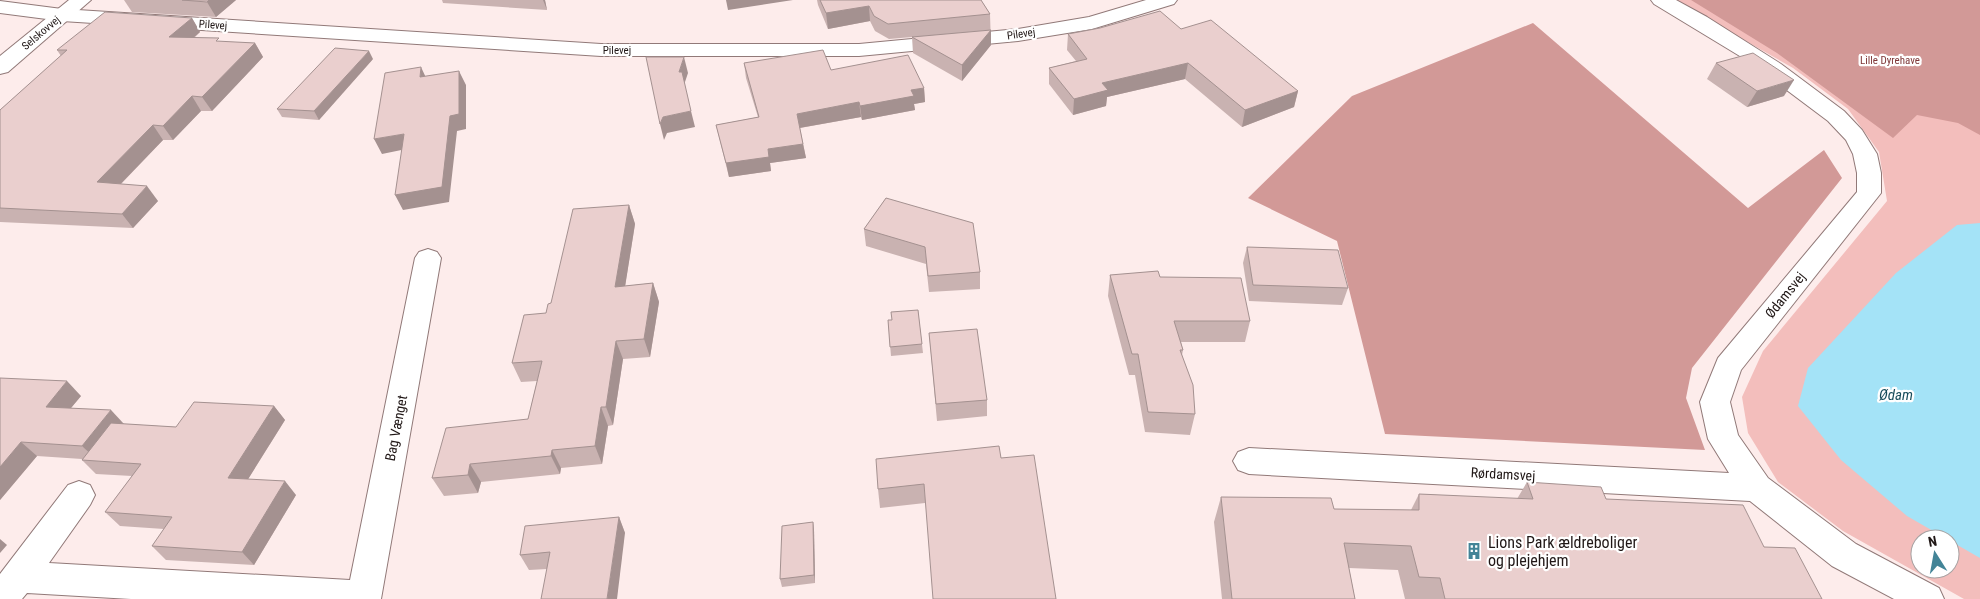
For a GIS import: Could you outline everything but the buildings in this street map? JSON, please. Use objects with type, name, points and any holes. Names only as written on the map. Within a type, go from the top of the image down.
[{"type":"street","name":"Selskovvej","points":[[0,67],[81,0]]},
{"type":"street","name":"Pilevej","points":[[0,7],[62,15],[601,50],[859,50],[1018,35],[1092,23],[1168,0]]},
{"type":"street","name":"Ødamsvej","points":[[1661,0],[1706,24],[1789,79],[1831,112],[1860,142],[1870,168],[1869,193],[1728,366],[1715,402],[1723,439],[1757,488],[1844,555],[1927,599]]},
{"type":"street","name":"Bag Vænget","points":[[10,588],[364,598],[428,258]]},
{"type":"street","name":"Rørdamsvej","points":[[1249,461],[1757,488]]},
{"type":"street","name":"Bag Vænget","points":[[10,588],[79,495]]},
{"type":"green space","points":[[1674,0],[1980,0],[1980,599],[1964,599],[1928,579],[1960,579],[1960,529],[1910,529],[1910,569],[1843,531],[1778,482],[1748,433],[1742,397],[1763,351],[1887,201],[1879,152],[1848,109],[1793,68]]},
{"type":"green space","name":"Lille Dyrehave","points":[[1691,0],[1980,0],[1980,135],[1958,123],[1917,115],[1893,138],[1777,53]]},
{"type":"green space","points":[[1533,23],[1748,208],[1824,150],[1842,178],[1692,368],[1686,398],[1705,450],[1385,434],[1337,241],[1248,198],[1352,96]]},
{"type":"water","name":"Ødam","points":[[1980,223],[1980,558],[1960,546],[1960,529],[1930,529],[1907,516],[1841,460],[1798,406],[1808,368],[1896,273],[1957,225]]},
{"type":"place","name":"Lions Park ældreboliger og plejehjem","points":[[1474,551]]}]
